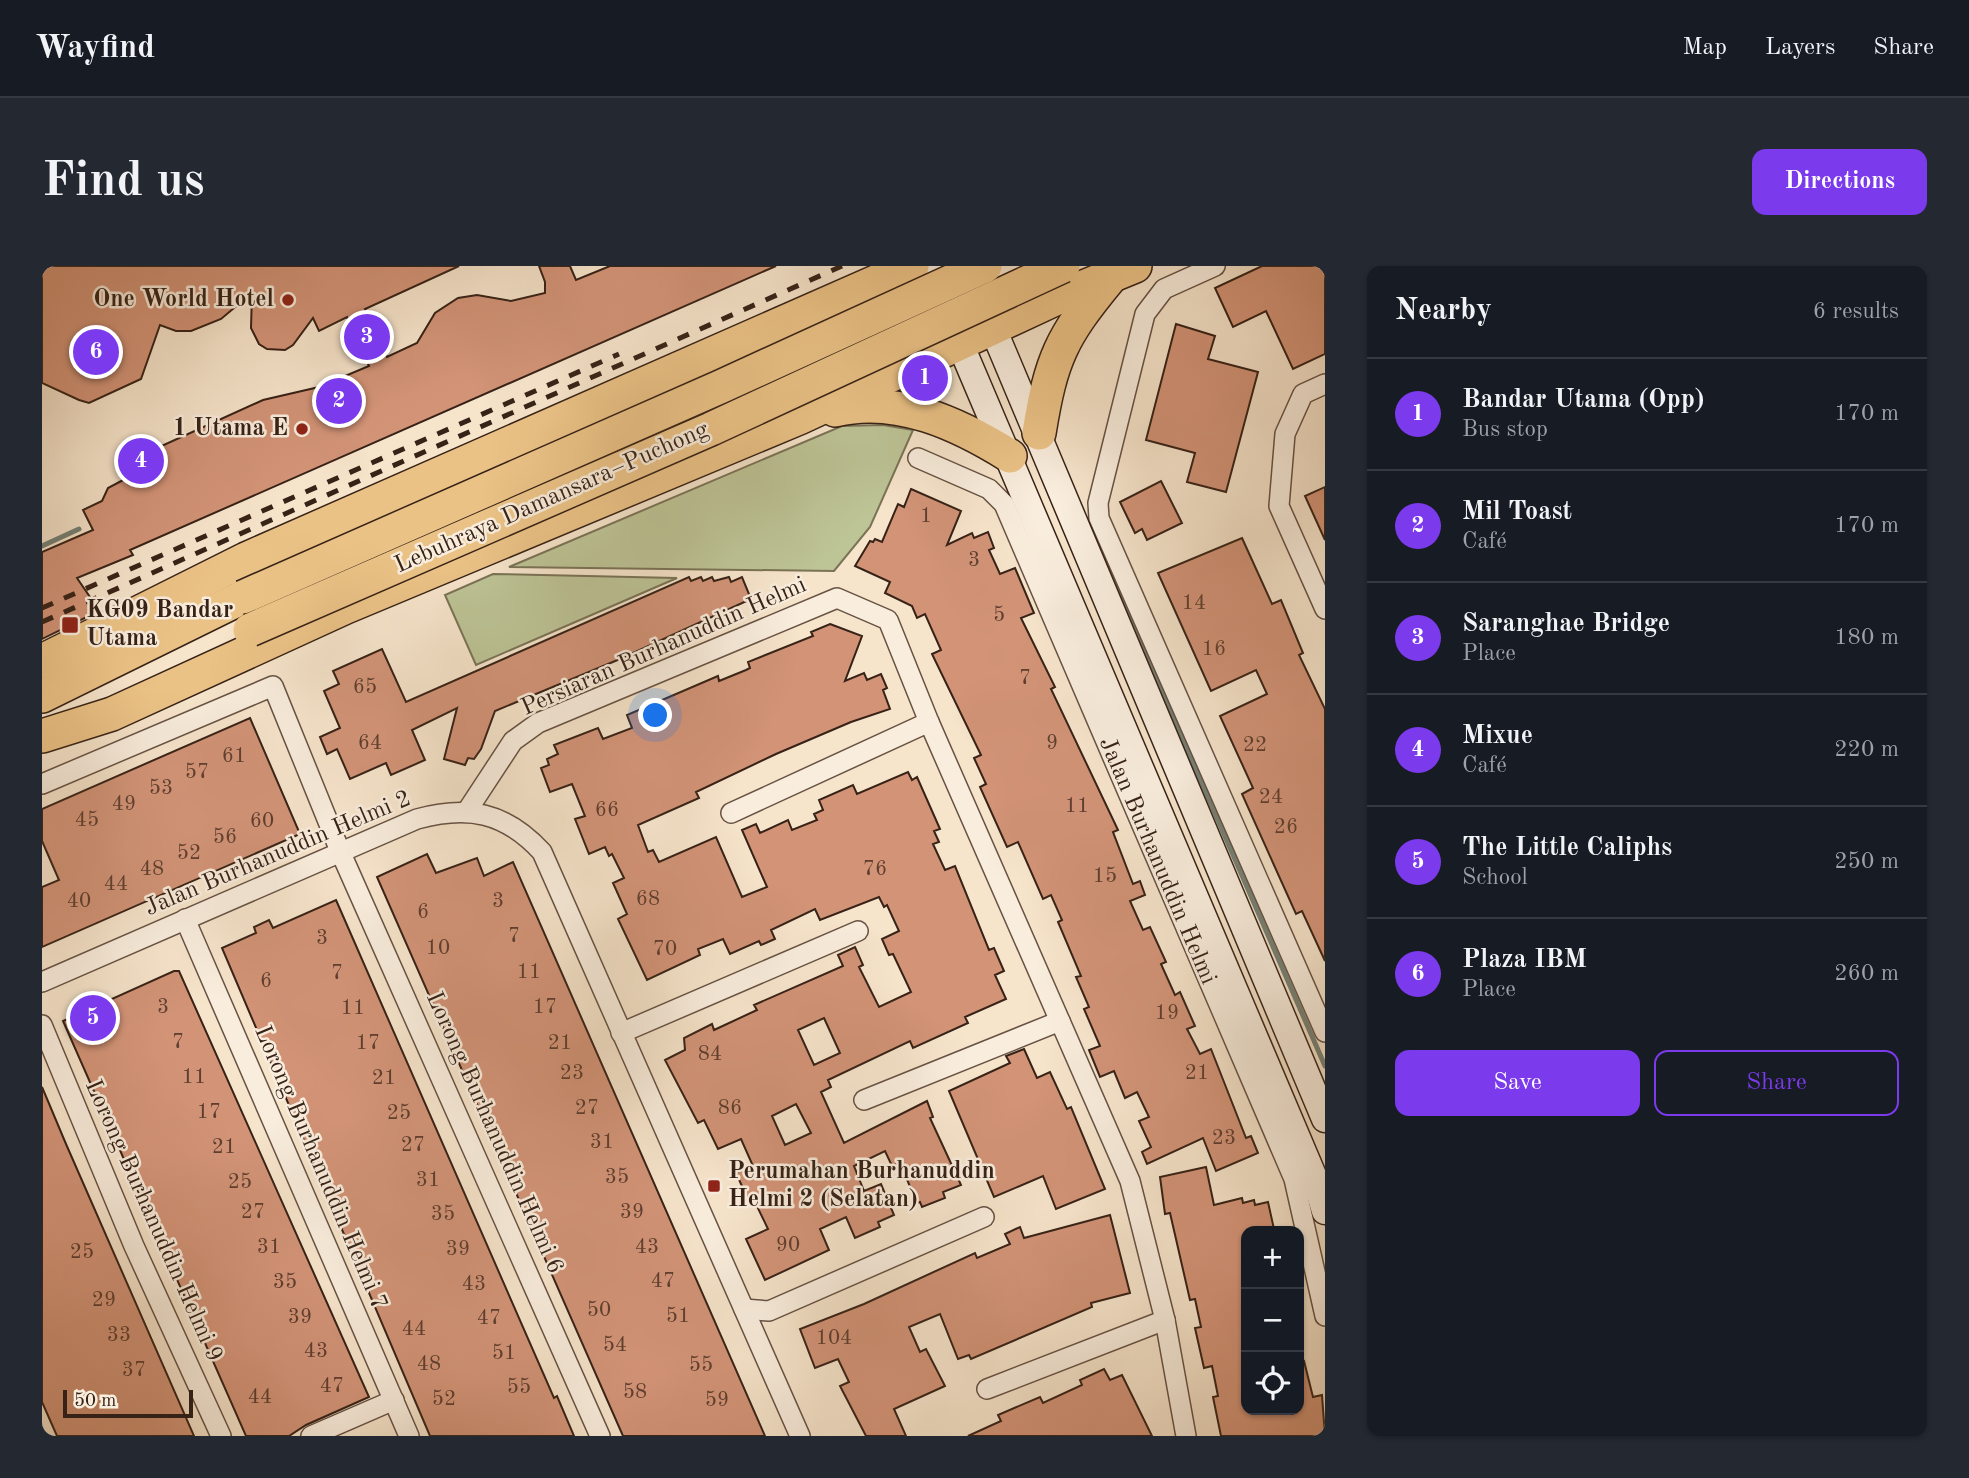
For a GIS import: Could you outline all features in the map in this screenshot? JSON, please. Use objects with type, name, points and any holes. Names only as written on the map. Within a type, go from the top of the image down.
[{"type":"highway","points":[[42,661],[246,559],[747,337],[875,276],[912,266]]},
{"type":"highway","name":"Lebuhraya Damansara–Puchong","points":[[42,696],[243,597],[720,387],[985,266]]},
{"type":"highway","points":[[1010,266],[1012,277],[1026,294],[1035,300],[1057,298]]},
{"type":"highway","name":"Lebuhraya Damansara–Puchong","points":[[42,734],[250,630],[711,429],[1062,266]]},
{"type":"highway","points":[[42,734],[112,714],[346,607],[799,418],[1057,298],[1123,272]]},
{"type":"highway","points":[[1039,433],[1046,387],[1058,350],[1077,319],[1123,272]]},
{"type":"highway","points":[[747,337],[763,338],[879,292],[891,297],[912,324],[918,344],[907,368]]},
{"type":"highway","points":[[799,418],[860,404],[904,410],[977,435],[1010,456]]},
{"type":"main road","name":"Jalan Burhanuddin Helmi","points":[[927,266],[1323,1194]]},
{"type":"main road","points":[[965,266],[1039,433],[1325,1119]]},
{"type":"street","points":[[1215,266],[1164,289],[1145,314],[1098,503],[1099,518],[1325,1032]]},
{"type":"street","points":[[1325,384],[1303,394],[1285,433],[1279,506],[1325,609]]},
{"type":"street","name":"Jalan Burhanuddin Helmi","points":[[918,458],[989,489],[1004,504],[1294,1179],[1325,1316]]},
{"type":"street","name":"Persiaran Burhanuddin Helmi","points":[[467,811],[513,741],[538,723],[837,598],[888,620],[929,722],[1130,1181],[1165,1320],[1186,1436]]},
{"type":"street","name":"Lorong Burhanuddin Helmi 6","points":[[42,783],[273,686],[340,850],[600,1436]]},
{"type":"street","points":[[731,813],[929,722]]},
{"type":"street","name":"Jalan Burhanuddin Helmi 2","points":[[42,982],[416,819],[442,812],[467,811],[498,819],[523,831],[542,852],[800,1436]]},
{"type":"street","name":"Lorong Burhanuddin Helmi 7","points":[[185,919],[409,1436]]},
{"type":"street","points":[[621,1032],[858,931]]},
{"type":"street","points":[[864,1100],[1060,1021]]},
{"type":"street","name":"Lorong Burhanuddin Helmi 9","points":[[42,1025],[134,1245],[221,1436]]},
{"type":"street","points":[[744,1309],[769,1311],[984,1217]]},
{"type":"street","points":[[987,1389],[1165,1320]]},
{"type":"street","points":[[311,1436],[394,1400]]},
{"type":"green space","points":[[883,425],[913,430],[870,527],[834,571],[509,567],[842,426]]},
{"type":"green space","points":[[493,574],[677,578],[476,665],[445,595]]},
{"type":"building","points":[[42,266],[459,266],[365,309],[387,357],[417,343],[435,313],[458,298],[477,295],[511,301],[545,293],[545,282],[539,266],[570,266],[576,280],[610,266],[776,266],[130,550],[133,555],[77,578],[92,600],[95,613],[42,639],[42,552],[93,530],[83,510],[102,501],[108,488],[127,478],[135,458],[263,400],[319,387],[369,366],[347,317],[319,331],[313,318],[293,345],[285,350],[267,349],[259,344],[251,328],[252,293],[221,319],[191,331],[176,331],[160,325],[141,379],[89,403],[79,400],[42,383]]},
{"type":"building","points":[[1262,266],[1325,266],[1325,354],[1293,369],[1266,311],[1233,327],[1215,288]]},
{"type":"building","points":[[1176,324],[1215,336],[1208,359],[1258,372],[1226,492],[1187,482],[1195,453],[1146,440]]},
{"type":"building","points":[[1161,481],[1182,523],[1147,540],[1142,529],[1135,533],[1120,502]]},
{"type":"building","points":[[1325,487],[1325,540],[1305,496]]},
{"type":"building","points":[[911,489],[961,511],[947,545],[972,533],[974,538],[988,532],[994,548],[989,550],[1000,574],[1015,568],[1034,613],[1021,618],[1055,687],[1051,689],[1118,830],[1113,832],[1133,884],[1140,881],[1145,895],[1130,901],[1143,930],[1150,927],[1166,962],[1161,964],[1175,995],[1180,992],[1195,1026],[1187,1029],[1200,1054],[1211,1049],[1246,1138],[1251,1136],[1258,1153],[1216,1171],[1203,1138],[1147,1164],[1142,1152],[1151,1147],[1139,1121],[1149,1117],[1137,1092],[1125,1098],[1114,1071],[1100,1077],[1089,1050],[1100,1046],[1084,1009],[1089,1007],[1076,977],[1081,976],[1058,922],[1062,920],[1051,895],[1043,899],[1018,842],[1007,847],[980,787],[986,784],[974,758],[981,755],[932,654],[941,650],[925,614],[917,618],[912,606],[885,593],[890,582],[855,566],[870,541],[875,539],[882,542],[898,504],[904,507]]},
{"type":"building","points":[[1242,538],[1272,604],[1281,600],[1303,653],[1299,655],[1325,709],[1325,961],[1302,911],[1296,914],[1242,794],[1253,788],[1220,716],[1267,694],[1256,670],[1211,691],[1158,573]]},
{"type":"building","points":[[689,577],[691,581],[701,577],[703,581],[712,577],[714,581],[729,577],[731,582],[742,577],[751,599],[620,659],[495,711],[481,749],[474,759],[468,758],[465,765],[444,759],[457,708],[412,730],[425,760],[391,775],[386,763],[350,779],[337,749],[327,754],[320,737],[340,728],[324,691],[339,684],[333,671],[382,649],[406,702]]},
{"type":"building","points":[[830,624],[862,636],[845,681],[864,673],[867,680],[881,674],[887,688],[883,690],[890,709],[851,722],[776,754],[696,792],[699,798],[638,825],[648,852],[653,850],[659,862],[716,837],[742,897],[767,887],[742,830],[756,824],[760,833],[788,820],[792,830],[817,820],[814,814],[823,810],[819,800],[853,785],[857,794],[908,772],[912,780],[917,777],[940,829],[934,831],[939,842],[933,844],[945,870],[955,866],[989,950],[994,948],[1004,971],[995,975],[1006,999],[965,1017],[968,1023],[913,1048],[910,1041],[828,1080],[831,1087],[821,1092],[844,1143],[927,1101],[933,1117],[930,1118],[961,1185],[943,1192],[945,1198],[922,1207],[920,1202],[917,1203],[900,1163],[892,1166],[885,1151],[854,1166],[864,1191],[881,1184],[894,1215],[878,1222],[880,1227],[855,1238],[846,1217],[820,1229],[829,1250],[765,1280],[746,1239],[768,1229],[755,1202],[750,1204],[736,1173],[753,1166],[741,1139],[718,1149],[704,1120],[698,1123],[665,1060],[685,1050],[684,1038],[712,1024],[714,1030],[757,1010],[754,1005],[843,966],[838,955],[855,947],[863,965],[859,967],[879,1007],[911,992],[893,954],[889,955],[882,939],[899,931],[887,905],[884,907],[879,897],[820,920],[815,909],[771,930],[775,939],[761,945],[759,941],[730,954],[723,939],[698,949],[700,955],[647,980],[618,919],[627,914],[613,883],[624,878],[612,854],[609,856],[605,847],[589,854],[575,819],[585,816],[572,784],[550,792],[541,768],[549,765],[547,759],[558,754],[554,745],[598,728],[603,739],[632,728],[627,715],[718,676],[719,681],[746,670],[750,668],[748,662],[813,636],[811,632]],"holes":[[[824,1018],[840,1053],[814,1065],[798,1030]],[[796,1104],[811,1133],[785,1145],[772,1116]]]},
{"type":"building","points":[[250,718],[300,834],[42,947],[42,887],[59,880],[42,841],[42,809]]},
{"type":"building","points":[[427,854],[436,873],[477,858],[484,876],[513,862],[765,1436],[623,1436],[377,877]]},
{"type":"building","points":[[336,900],[554,1398],[557,1396],[574,1436],[430,1436],[222,948],[256,933],[254,927],[269,920],[273,928]]},
{"type":"building","points":[[179,971],[369,1397],[306,1425],[289,1436],[246,1436],[63,1021]]},
{"type":"building","points":[[1024,1049],[1037,1078],[1050,1072],[1067,1109],[1071,1107],[1105,1189],[1056,1209],[1043,1176],[994,1197],[949,1091],[1010,1063],[1006,1056]]},
{"type":"building","points":[[42,1087],[194,1436],[57,1436],[42,1402]]},
{"type":"building","points":[[1206,1167],[1214,1205],[1242,1198],[1243,1203],[1254,1200],[1255,1205],[1268,1202],[1273,1226],[1241,1226],[1241,1415],[1304,1415],[1304,1361],[1313,1397],[1322,1395],[1325,1436],[1221,1436],[1213,1397],[1218,1396],[1212,1366],[1204,1368],[1195,1328],[1201,1327],[1195,1299],[1190,1300],[1170,1213],[1165,1214],[1160,1177]]},
{"type":"building","points":[[1110,1215],[1130,1293],[1091,1303],[1092,1307],[971,1359],[969,1355],[958,1359],[940,1314],[909,1327],[920,1352],[926,1349],[945,1386],[894,1409],[906,1436],[866,1436],[840,1386],[849,1382],[838,1359],[815,1368],[800,1329],[864,1304],[975,1253],[977,1258],[1010,1244],[1005,1234],[1020,1227],[1024,1238]]},
{"type":"building","points":[[1104,1369],[1110,1380],[1122,1375],[1152,1436],[968,1436],[1001,1421],[998,1415],[1040,1397],[1043,1403],[1082,1385],[1080,1380]]},
{"type":"waterway","points":[[42,546],[79,529]]},
{"type":"waterway","points":[[1102,554],[1325,1066]]},
{"type":"railway","points":[[42,622],[842,266]]},
{"type":"railway","points":[[42,608],[619,354]]},
{"type":"place","name":"One World Hotel","points":[[288,300]]},
{"type":"place","name":"Saranghae Bridge","points":[[367,337]]},
{"type":"place","name":"Plaza IBM","points":[[96,352]]},
{"type":"place","name":"Bandar Utama (Opp)","points":[[925,378]]},
{"type":"place","name":"Mil Toast","points":[[339,401]]},
{"type":"place","name":"1 Utama E","points":[[302,429]]},
{"type":"place","name":"Mixue","points":[[141,461]]},
{"type":"place","name":"KG09 Bandar Utama","points":[[70,625]]},
{"type":"place","name":"The Little Caliphs","points":[[93,1018]]},
{"type":"place","name":"Perumahan Burhanuddin Helmi 2 (Selatan)","points":[[714,1186]]}]
